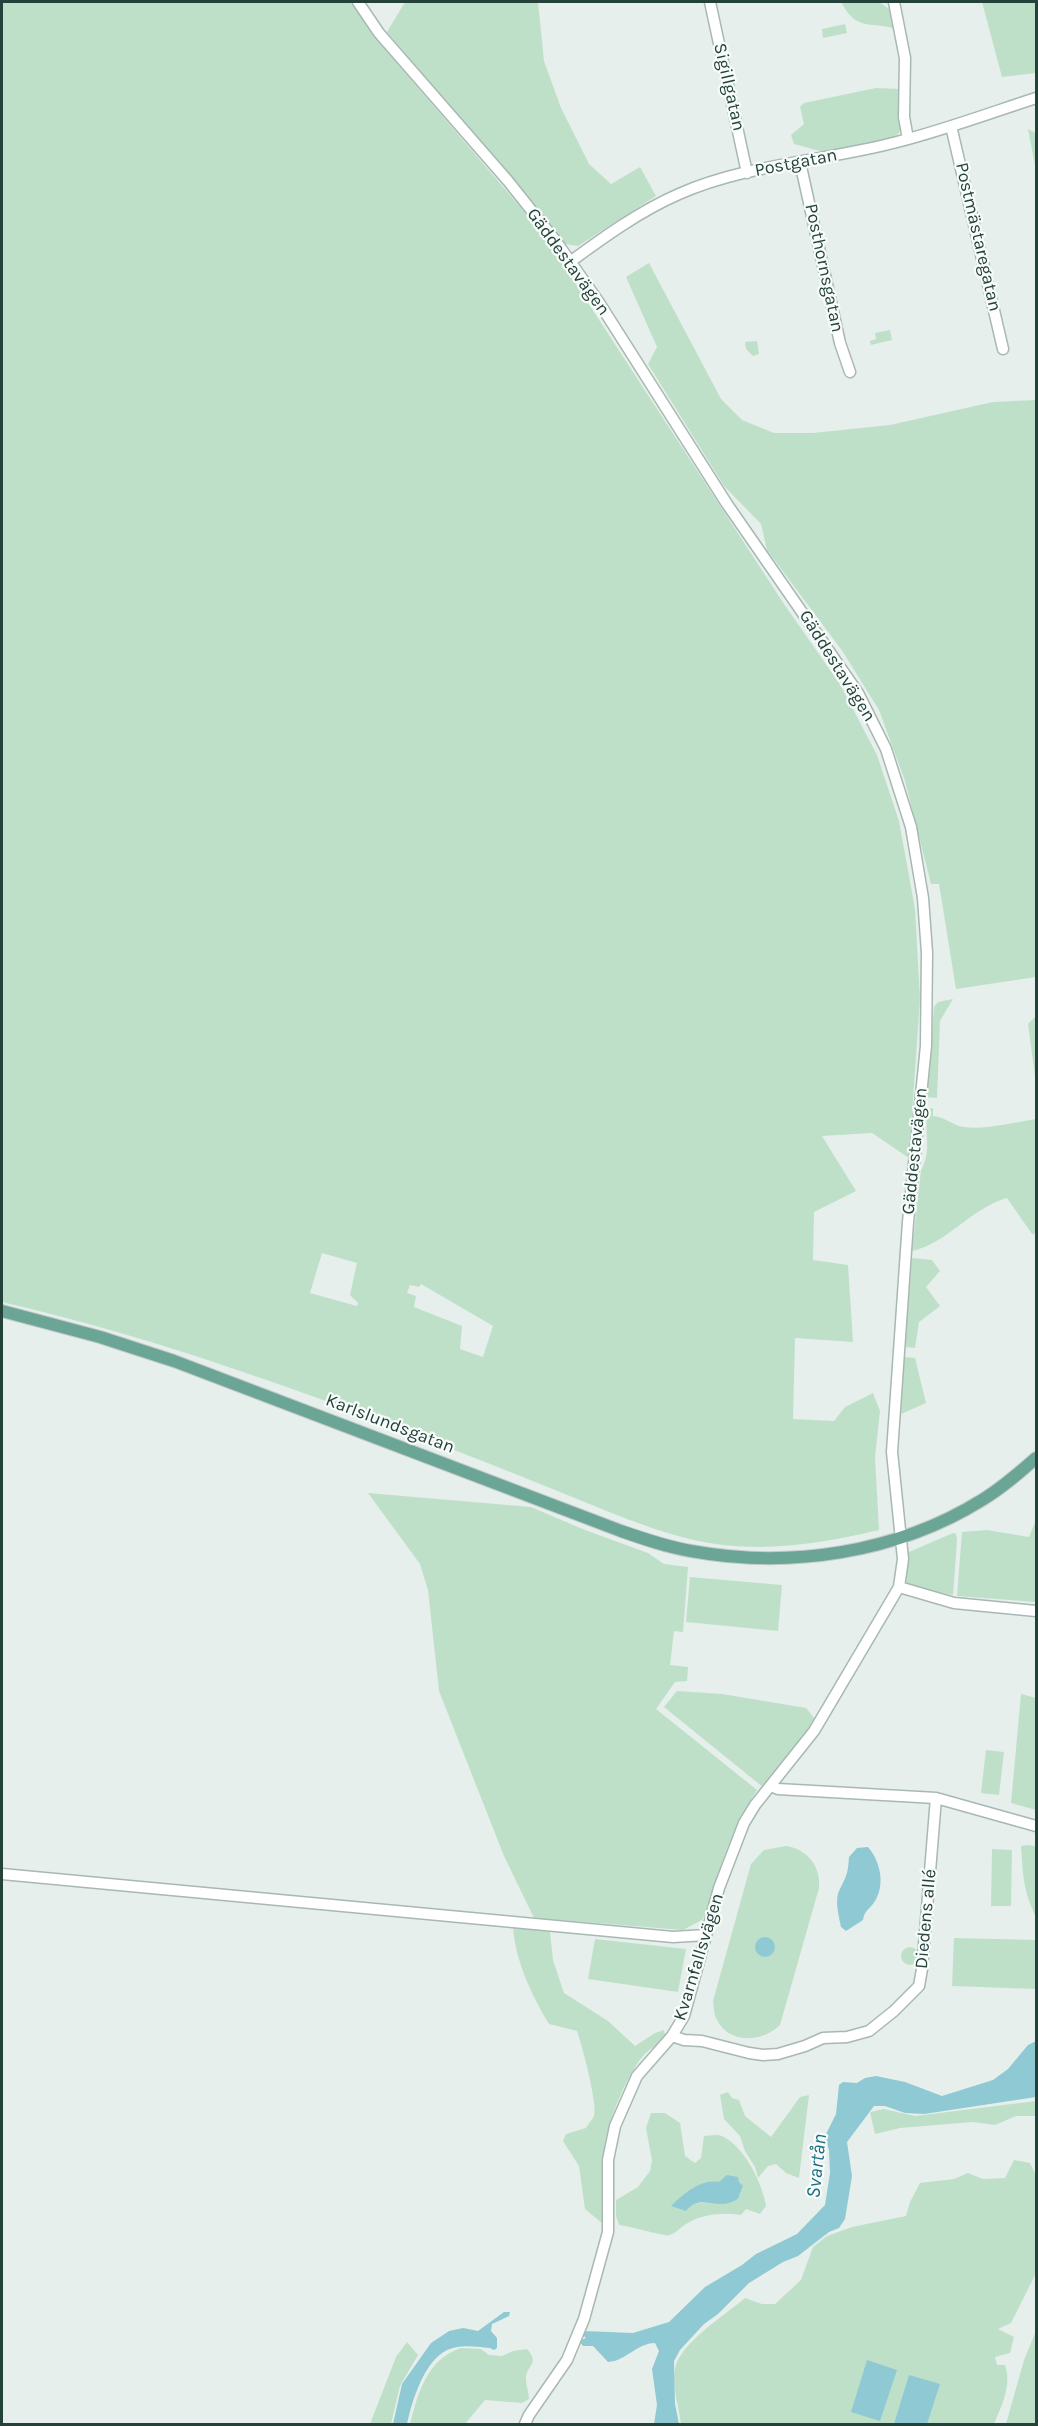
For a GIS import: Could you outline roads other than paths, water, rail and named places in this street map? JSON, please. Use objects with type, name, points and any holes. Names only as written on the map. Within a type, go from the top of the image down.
[{"type":"main road","name":"Karlslundsgatan","points":[[2,1311],[100,1337],[174,1361],[635,1536],[693,1551],[768,1558],[837,1548],[900,1535],[951,1510],[1036,1457]]},
{"type":"street","name":"Gäddestavägen","points":[[358,2],[379,33],[534,213],[598,301],[727,504],[858,693],[886,749],[910,827],[923,898],[928,990],[926,1046],[908,1222],[894,1407],[892,1466],[900,1535]]},
{"type":"street","name":"Sigillgatan","points":[[710,2],[747,173]]},
{"type":"street","points":[[894,2],[904,55],[904,117],[908,139]]},
{"type":"street","name":"Postgatan","points":[[570,262],[664,201],[707,183],[908,139],[1036,98]]},
{"type":"street","name":"Postmästaregatan","points":[[951,126],[1003,349]]},
{"type":"street","name":"Posthornsgatan","points":[[800,162],[840,343],[850,372]]},
{"type":"street","name":"Kvarnfallsvägen","points":[[525,2424],[533,2408],[567,2360],[594,2290],[608,2232],[608,2169],[615,2127],[637,2076],[672,2036],[687,2009],[706,1935],[734,1845],[749,1813],[813,1731],[899,1587],[903,1559],[900,1535]]},
{"type":"street","points":[[899,1587],[954,1603],[1036,1611]]},
{"type":"street","points":[[771,1786],[778,1789],[848,1791],[936,1798],[1036,1826]]},
{"type":"street","name":"Diedens allé","points":[[672,2036],[684,2040],[713,2043],[749,2054],[778,2054],[823,2038],[846,2037],[869,2031],[894,2011],[919,1986],[936,1798]]},
{"type":"street","points":[[2,1875],[673,1937],[706,1935]]},
{"type":"water","points":[[868,1847],[879,1867],[880,1890],[863,1920],[846,1931],[841,1927],[837,1908],[838,1893],[847,1874],[849,1857],[857,1848]]},
{"type":"water","points":[[761,1937],[769,1937],[775,1943],[775,1951],[769,1957],[761,1957],[755,1951],[755,1943]]},
{"type":"water","points":[[1036,2041],[1036,2097],[924,2114],[905,2113],[885,2106],[874,2106],[847,2142],[852,2176],[845,2219],[839,2228],[829,2232],[798,2256],[783,2262],[749,2283],[718,2314],[704,2324],[680,2350],[674,2361],[675,2404],[679,2424],[654,2424],[657,2405],[652,2369],[659,2351],[655,2343],[608,2362],[593,2346],[583,2346],[579,2341],[586,2338],[582,2334],[583,2331],[633,2333],[669,2322],[705,2287],[756,2254],[797,2234],[825,2205],[830,2173],[829,2150],[825,2136],[836,2114],[839,2085],[843,2082],[857,2083],[865,2078],[876,2076],[905,2082],[942,2096],[993,2080],[1008,2069],[1028,2045]]},
{"type":"water","points":[[727,2175],[738,2177],[743,2186],[738,2199],[725,2204],[703,2202],[694,2204],[686,2211],[671,2206],[693,2188],[705,2183],[719,2182]]},
{"type":"water","points":[[504,2312],[510,2312],[509,2316],[492,2324],[491,2331],[497,2338],[497,2348],[494,2350],[469,2346],[458,2347],[439,2355],[420,2382],[407,2424],[393,2424],[402,2384],[431,2343],[449,2331],[463,2328],[478,2331]]},
{"type":"water","points":[[867,2360],[897,2370],[880,2421],[851,2412]]},
{"type":"water","points":[[909,2375],[940,2384],[927,2424],[894,2424]]},
{"type":"water label","name":"Svartån","points":[[817,2166]]}]
